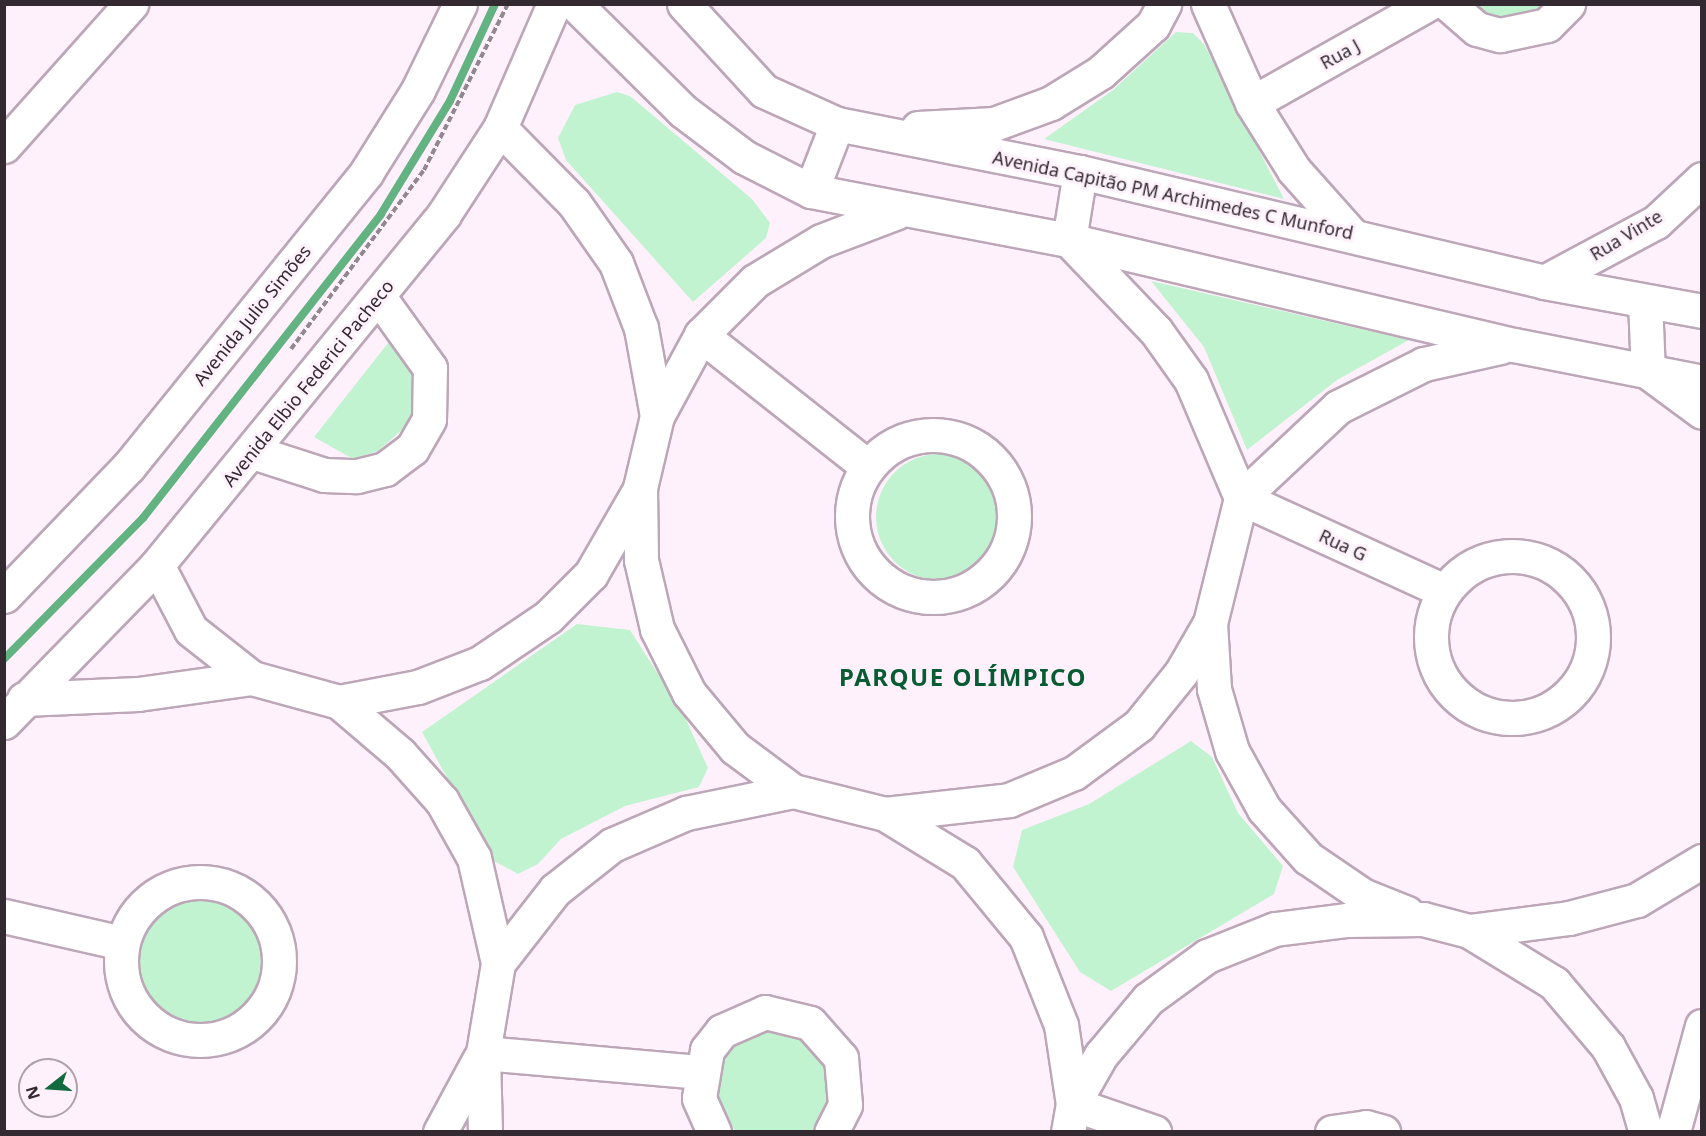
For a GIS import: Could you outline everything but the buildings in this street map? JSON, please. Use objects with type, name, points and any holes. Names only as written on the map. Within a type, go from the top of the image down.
[{"type":"street","points":[[4,146],[131,4]]},
{"type":"street","name":"Avenida Julio Simões","points":[[4,596],[129,466],[366,173],[418,90],[460,4]]},
{"type":"street","name":"Avenida Elbio Federici Pacheco","points":[[14,710],[157,565],[253,452],[379,297],[500,128],[554,4]]},
{"type":"street","points":[[575,4],[683,111],[744,157],[811,191],[897,212],[1069,240],[1514,345],[1701,382]]},
{"type":"street","name":"Avenida Capitão PM Archimedes C Munford","points":[[684,4],[764,91],[837,124],[1080,172],[1351,234],[1544,282],[1701,311]]},
{"type":"street","points":[[870,131],[994,124],[1051,103],[1101,72],[1153,25],[1164,4]]},
{"type":"street","points":[[1208,4],[1252,103],[1294,170],[1351,234]]},
{"type":"street","name":"Rua J","points":[[1252,103],[1428,4]]},
{"type":"street","points":[[1448,4],[1477,29],[1500,35],[1547,25],[1568,4]]},
{"type":"street","points":[[811,191],[837,124]]},
{"type":"street","points":[[500,128],[574,204],[616,263],[641,328],[657,416]]},
{"type":"street","points":[[1069,240],[1080,172]]},
{"type":"street","name":"Rua Vinte","points":[[1544,282],[1656,222],[1701,179]]},
{"type":"street","points":[[897,212],[821,241],[755,281],[701,335],[657,416],[640,488],[640,560],[657,629],[689,693],[735,748],[793,791],[885,814],[965,863],[1026,936],[1060,1025],[1071,1118]]},
{"type":"street","points":[[1069,240],[1156,331],[1191,381],[1241,498]]},
{"type":"street","points":[[253,452],[324,475],[357,476],[385,469],[412,449],[429,419],[434,392],[430,368],[379,297]]},
{"type":"street","points":[[1645,300],[1648,372]]},
{"type":"street","points":[[701,335],[868,467]]},
{"type":"street","points":[[885,814],[1009,800],[1074,773],[1139,725],[1181,674],[1210,623],[1241,498],[1338,407],[1389,378],[1462,354],[1514,345]]},
{"type":"street","points":[[1648,372],[1701,412]]},
{"type":"street","points":[[934,435],[982,451],[1000,469],[1015,518],[999,566],[978,585],[952,596],[924,598],[896,590],[874,572],[854,530],[855,493],[868,467],[901,442],[934,435]]},
{"type":"street","points":[[339,702],[418,687],[480,663],[548,617],[591,574],[640,488]]},
{"type":"street","name":"Rua G","points":[[1241,498],[1444,591]]},
{"type":"street","points":[[1509,555],[1535,558],[1558,570],[1577,588],[1592,627],[1590,662],[1579,685],[1559,705],[1533,717],[1505,720],[1469,707],[1438,673],[1430,646],[1432,617],[1444,591],[1461,572],[1509,555]]},
{"type":"street","points":[[157,565],[190,630],[252,678],[339,702],[400,754],[442,801],[474,858],[498,963],[483,1053],[485,1131]]},
{"type":"street","points":[[1210,623],[1217,699],[1232,752],[1264,809],[1308,858],[1362,895],[1423,919],[1469,932],[1554,983],[1608,1047],[1636,1098],[1646,1131]]},
{"type":"street","points":[[14,710],[252,678]]},
{"type":"street","points":[[498,963],[555,890],[612,845],[686,813],[793,791]]},
{"type":"street","points":[[1469,932],[1569,918],[1637,900],[1701,861]]},
{"type":"street","points":[[220,883],[243,893],[275,933],[280,958],[276,985],[264,1009],[245,1028],[220,1039],[193,1041],[167,1034],[144,1019],[129,997],[120,970],[122,943],[147,900],[169,887],[220,883]]},
{"type":"street","points":[[4,916],[122,943]]},
{"type":"street","points":[[1071,1118],[1101,1055],[1148,999],[1207,956],[1275,929],[1347,920],[1423,919]]},
{"type":"street","points":[[714,1131],[699,1098],[699,1072],[722,1031],[742,1018],[765,1012],[810,1023],[828,1038],[846,1082],[845,1105],[831,1131]]},
{"type":"street","points":[[1673,1131],[1701,1026]]},
{"type":"street","points":[[483,1053],[699,1072]]},
{"type":"street","points":[[440,1131],[483,1053]]},
{"type":"street","points":[[1071,1118],[1154,1131]]},
{"type":"street","points":[[1332,1131],[1366,1126],[1383,1131]]},
{"type":"path","points":[[288,352],[424,170],[508,4]]},
{"type":"green space","points":[[1462,5],[1551,5],[1535,17],[1498,24]]},
{"type":"green space","points":[[1176,32],[1193,33],[1204,44],[1284,199],[1044,139],[1113,90]]},
{"type":"green space","points":[[617,92],[630,96],[752,199],[770,223],[766,238],[693,302],[566,160],[558,138],[575,105]]},
{"type":"green space","points":[[1151,281],[1409,340],[1337,380],[1247,450],[1204,347]]},
{"type":"green space","points":[[392,338],[417,365],[412,421],[378,451],[353,459],[314,437]]},
{"type":"green space","points":[[939,454],[963,459],[983,473],[997,493],[1002,517],[997,541],[983,561],[963,575],[939,580],[915,575],[895,561],[881,541],[876,517],[881,493],[895,473],[915,459]]},
{"type":"green space","points":[[577,624],[630,630],[683,713],[708,768],[699,787],[625,806],[561,839],[538,864],[518,874],[492,860],[422,732]]},
{"type":"green space","points":[[1191,741],[1212,757],[1238,813],[1283,866],[1274,894],[1111,991],[1080,972],[1013,867],[1022,830],[1089,804]]},
{"type":"green space","points":[[202,899],[226,903],[247,917],[261,938],[265,962],[261,986],[247,1007],[226,1021],[202,1025],[178,1021],[157,1007],[143,986],[139,962],[143,938],[157,917],[178,903]]},
{"type":"green space","points":[[790,1027],[823,1049],[835,1088],[820,1126],[814,1132],[735,1131],[713,1092],[722,1054],[751,1029]]},
{"type":"waterway","points":[[4,659],[143,518],[381,214],[450,101],[495,4]]},
{"type":"district","name":"PARQUE OLÍMPICO","points":[[963,677]]}]
